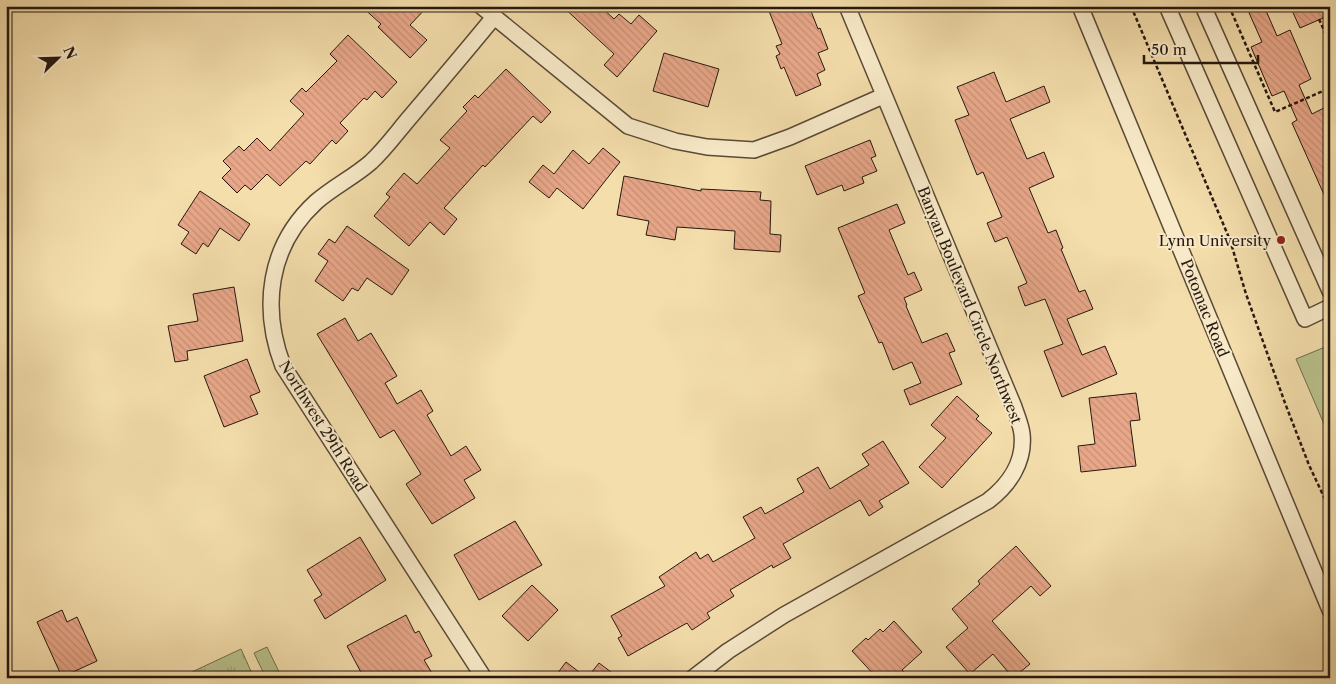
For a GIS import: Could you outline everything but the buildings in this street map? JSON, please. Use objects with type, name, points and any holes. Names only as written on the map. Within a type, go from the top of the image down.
[{"type":"street","points":[[481,6],[628,126],[675,142],[707,147],[754,150],[790,137],[884,96]]},
{"type":"street","name":"Banyan Boulevard Circle Northwest","points":[[693,678],[784,615],[988,501],[1004,488],[1011,479],[1017,468],[1022,449],[1022,433],[1014,407],[847,6]]},
{"type":"street","name":"Potomac Road","points":[[1080,6],[1330,610]]},
{"type":"street","points":[[1167,6],[1306,319],[1330,307]]},
{"type":"street","points":[[1203,6],[1330,291]]},
{"type":"street","name":"Northwest 29th Road","points":[[484,678],[283,366],[273,333],[271,299],[272,282],[282,249],[299,219],[317,202],[371,162],[494,17]]},
{"type":"path","points":[[1131,6],[1230,240],[1246,294],[1286,403],[1309,465],[1330,510]]},
{"type":"path","points":[[1229,6],[1275,112],[1330,88]]},
{"type":"path","points":[[1319,19],[1330,44]]},
{"type":"green space","points":[[1330,345],[1330,438],[1296,359]]},
{"type":"green space","points":[[267,647],[281,676],[277,678],[266,678],[254,653]]},
{"type":"green space","points":[[241,649],[254,678],[179,678]]},
{"type":"place","name":"Lynn University","points":[[1281,240]]}]
